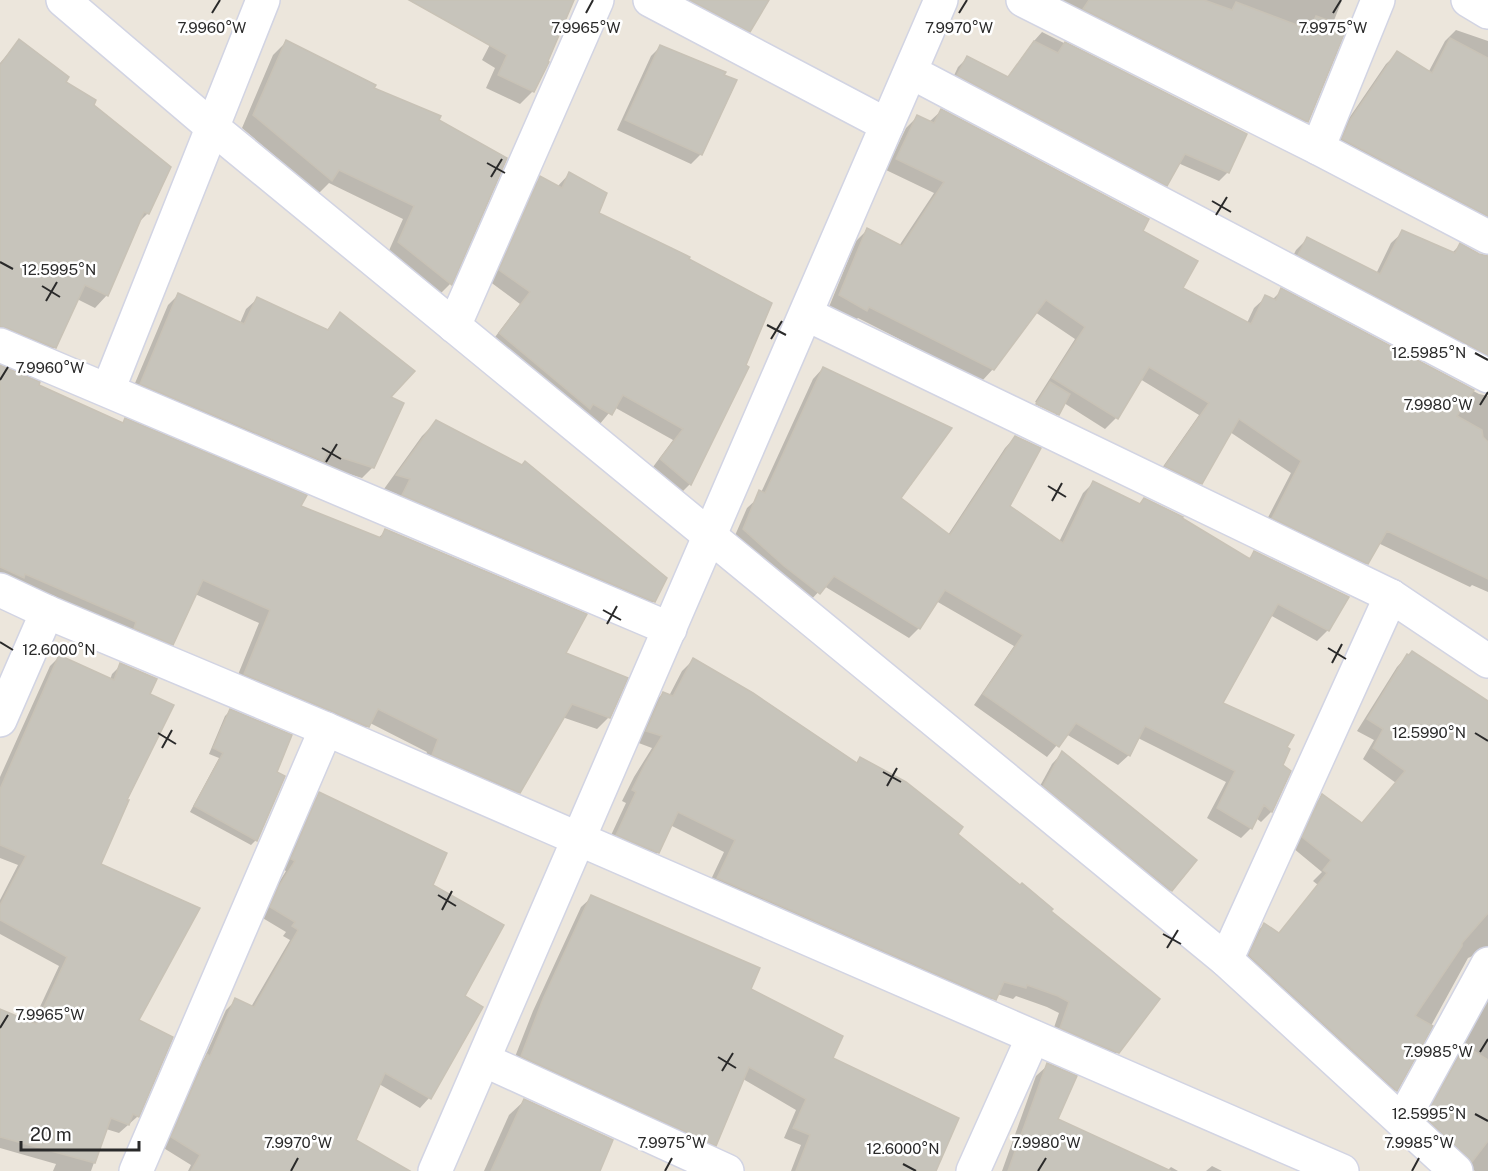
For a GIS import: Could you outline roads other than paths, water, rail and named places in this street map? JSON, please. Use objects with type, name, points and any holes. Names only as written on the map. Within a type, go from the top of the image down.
[{"type":"street","points":[[63,0],[212,127],[1226,960],[1456,1171]]},
{"type":"street","points":[[108,390],[263,0]]},
{"type":"street","points":[[454,326],[597,0]]},
{"type":"street","points":[[651,0],[887,125]]},
{"type":"street","points":[[435,1171],[941,0]]},
{"type":"street","points":[[1023,0],[1488,237]]},
{"type":"street","points":[[1317,148],[1378,0]]},
{"type":"street","points":[[1468,0],[1488,12]]},
{"type":"street","points":[[911,72],[1488,376]]},
{"type":"street","points":[[806,314],[1391,596],[1488,661]]},
{"type":"street","points":[[0,345],[670,629]]},
{"type":"street","points":[[0,590],[47,612],[326,729],[1342,1171]]},
{"type":"street","points":[[1226,960],[1391,596]]},
{"type":"street","points":[[0,720],[47,612]]},
{"type":"street","points":[[136,1171],[326,729]]},
{"type":"street","points":[[1402,1121],[1488,964]]},
{"type":"street","points":[[973,1171],[1033,1037]]},
{"type":"street","points":[[484,1060],[727,1171]]}]
